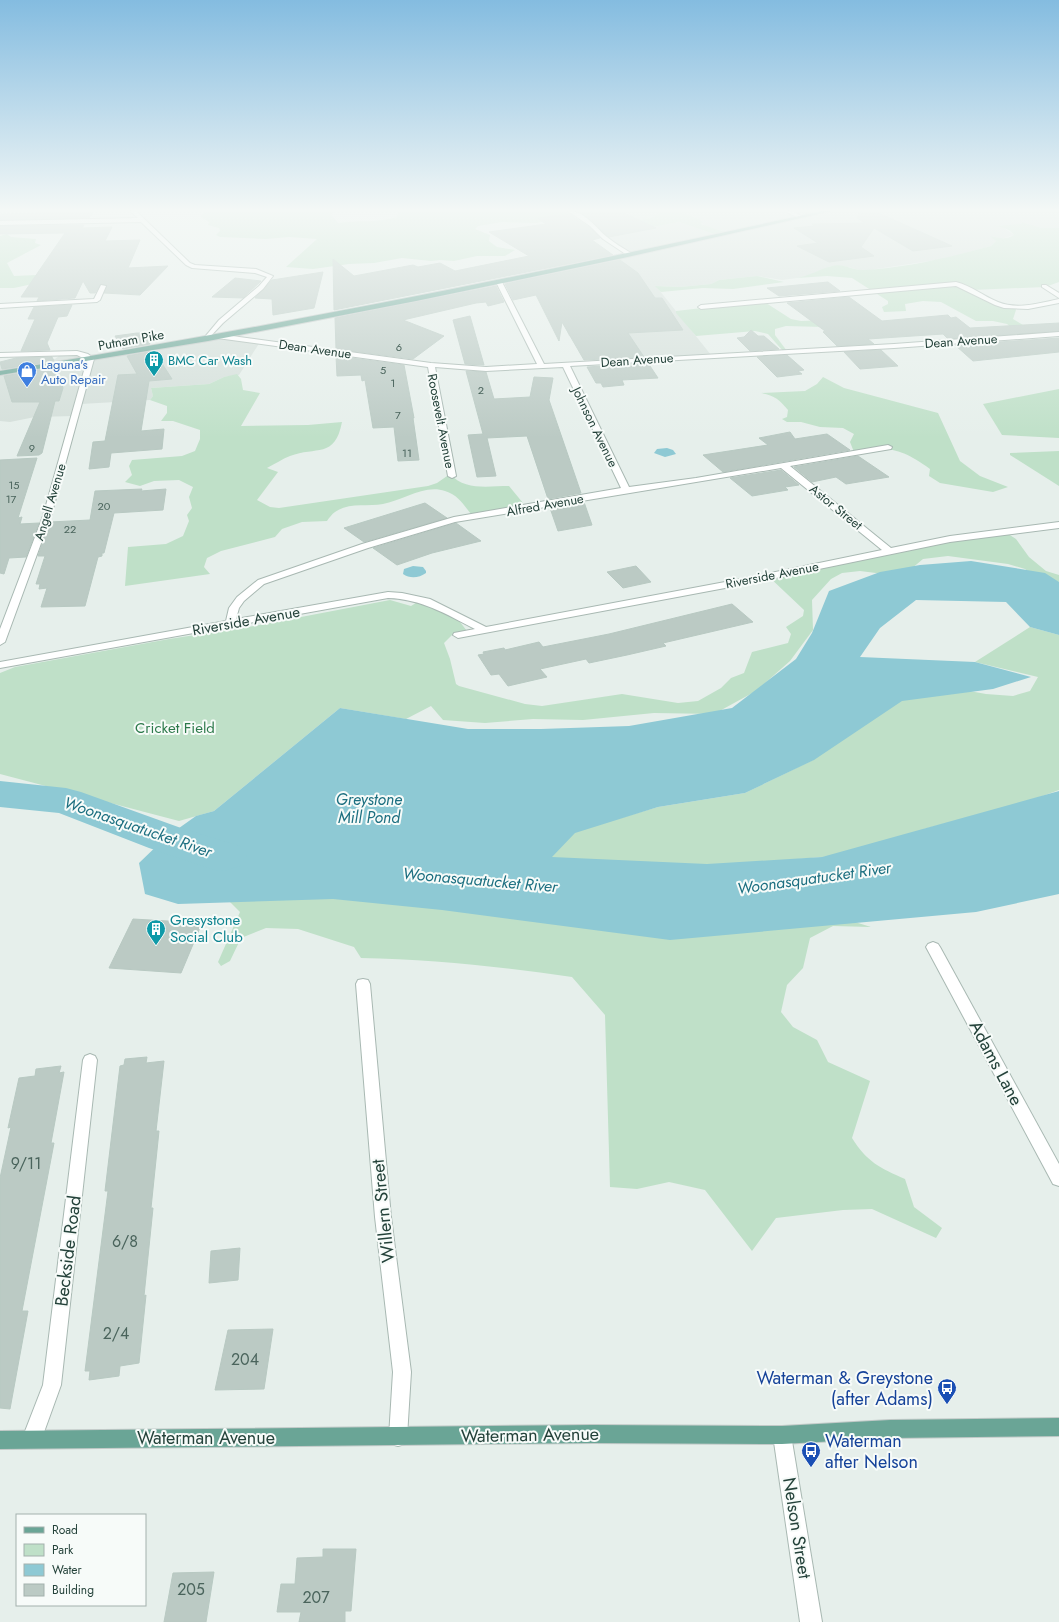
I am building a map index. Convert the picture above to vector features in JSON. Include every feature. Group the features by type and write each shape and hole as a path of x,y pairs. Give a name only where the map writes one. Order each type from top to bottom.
{"main road":[{"name":"Putnam Pike","path":"0,373 92,359 301,322 476,287"},
{"name":"Waterman Avenue","path":"0,1440 593,1434 782,1435 890,1429 1059,1427"}],"street":[{"path":"0,306 84,303 97,300 103,287"},
{"path":"207,338 224,317 262,287"},
{"path":"501,287 542,366"},
{"path":"701,308 927,287"},
{"path":"966,287 997,304 1007,307 1059,301"},
{"path":"1045,287 1059,296"},
{"path":"1048,303 1059,311"},
{"name":"Dean Avenue","path":"217,336 431,365 486,369 894,346 1059,334"},
{"path":"0,355 77,353 86,355 92,359"},
{"name":"Angell Avenue","path":"0,642 47,516 92,359"},
{"name":"Johnson Avenue","path":"565,364 626,490"},
{"name":"Roosevelt Avenue","path":"431,365 452,476"},
{"name":"Alfred Avenue","path":"230,623 234,608 240,599 261,582 280,574 454,520 626,490 696,480 783,464 888,448"},
{"name":"Astor Street","path":"783,464 889,551"},
{"name":"Riverside Avenue","path":"458,635 742,582 889,551 973,536 1059,525"},
{"name":"Riverside Avenue","path":"0,664 388,595 405,595 423,599 485,630"},
{"name":"Adams Lane","path":"933,946 1059,1179"},
{"name":"Willern Street","path":"362,984 383,1217 402,1372 398,1437"},
{"name":"Beckside Road","path":"32,1439 52,1385 90,1060"},
{"name":"Nelson Street","path":"782,1435 811,1622"}],"shaded area":[{"path":"539,287 657,287 711,355 637,359 626,347 580,341 569,336 552,298"},
{"path":"221,336 260,342 239,375 224,377 209,384 151,388 153,396 150,400 81,404 74,416 35,417 10,422 0,421 0,364 55,359 63,353 99,356"}],"green space":[{"path":"0,287 20,287 14,288 0,288"},
{"path":"656,287 750,287 733,289 703,288 661,292"},
{"path":"866,287 1046,287 972,290 999,306 1014,306 1016,310 1013,319 1041,336 1024,337 1007,324 993,321 976,321 941,302 923,301 905,304 906,311 884,312 882,307 888,304 888,301"},
{"path":"763,301 791,319 801,321 828,320 824,327 786,326 775,329 775,335 787,351 783,351 768,334 755,331 696,336 676,313 676,311"},
{"path":"237,374 241,379 243,390 260,393 241,426 308,425 342,422 335,442 329,446 323,449 290,456 267,468 278,472 257,500 270,507 279,508 428,486 437,483 450,474 463,483 470,485 485,487 509,486 523,503 523,506 471,514 460,500 450,493 437,489 421,491 383,504 346,507 335,512 327,521 302,522 282,529 275,537 221,551 207,558 204,567 210,574 125,586 128,547 166,544 183,536 189,521 187,515 192,508 189,497 193,487 179,480 154,481 140,486 125,482 132,475 129,466 132,460 182,456 195,451 200,439 200,430 173,421 161,421 167,413 167,406 150,400 153,396 151,388 209,384 224,377"},
{"path":"823,377 844,388 938,413 960,461 980,476 1008,487 993,492 940,483 929,476 930,469 911,457 894,450 876,449 854,452 850,442 854,434 843,428 820,427 801,422 787,422 782,419 787,417 788,410 785,406 773,397 761,393 805,391 817,384"},
{"path":"1059,389 1059,438 1002,435 983,404"},
{"path":"1059,451 1059,486 1010,455 1010,453"},
{"name":"Cricket Field","path":"1002,530 1016,539 1029,557 1046,571 1059,575 1059,582 1036,577 1025,569 1008,564 948,556 923,559 905,574 884,574 860,571 842,573 831,579 812,600 813,630 790,661 756,691 714,714 654,713 583,720 533,719 485,723 443,720 431,706 406,719 340,708 214,811 179,821 0,774 0,673 15,667 169,639 254,626 390,600 411,606 424,598 453,613 467,631 453,634 444,643 450,659 456,684 459,686 525,704 542,706 622,694 678,703 698,701 721,688 731,678 744,673 752,652 788,643 791,634 786,627 803,616 804,610 767,575 883,549"},
{"path":"1030,627 1059,635 1059,790 1026,802 924,829 891,844 834,856 690,868 553,866 550,846 566,834 658,807 745,793 813,760 850,710 936,685 986,694 1013,696 1030,691 1038,677 975,662"},
{"path":"223,895 829,914 871,927 833,926 810,938 803,968 787,985 781,1012 793,1027 817,1040 828,1062 870,1081 852,1138 869,1159 881,1168 905,1179 914,1207 942,1228 936,1238 872,1209 843,1210 776,1218 752,1251 705,1190 669,1182 637,1189 610,1187 605,1015 572,977 467,964 361,958 354,947 298,929 266,928 241,938 230,961 221,966 218,962 240,912"}],"water":[{"path":"667,448 673,450 676,454 665,457 654,453 657,449"},
{"name":"Greystone Mill Pond","path":"971,561 1045,573 1059,582 1059,635 1030,627 1006,602 916,600 880,628 860,657 975,662 1031,677 993,689 902,701 814,760 745,793 658,807 575,833 552,857 707,864 822,857 1059,791 1059,894 976,912 670,940 442,910 333,899 178,904 145,894 139,863 165,838 196,816 214,811 340,708 468,729 541,729 629,726 732,708 796,659 812,633 829,591 880,572 920,565"},
{"path":"413,566 423,567 426,573 414,577 409,577 403,574 404,569"}],"building":[{"path":"28,287 80,287 75,298 37,301 39,297 21,297"},
{"path":"86,287 99,287 95,293 90,293"},
{"path":"106,287 148,287 140,295 104,293"},
{"path":"224,287 255,287 243,298 212,297"},
{"path":"266,287 319,287 314,308 273,315 272,299 255,298"},
{"path":"334,287 452,287 334,310"},
{"path":"493,287 496,287 504,302 488,306 486,302 476,303 403,320 444,336 413,359 336,349 335,318"},
{"path":"506,287 647,287 655,298 662,298 683,330 628,333 644,357 584,360 562,322 559,341 536,295 513,300"},
{"path":"834,287 840,291 779,296 767,288"},
{"path":"849,297 882,321 948,315 951,318 956,317 970,328 1059,323 1059,331 948,339 943,334 868,339 874,344 837,346 823,332 825,331 787,303"},
{"path":"72,305 67,316 58,317 47,343 50,350 21,351 35,319 28,319 34,307"},
{"path":"470,316 484,365 465,364 453,320"},
{"path":"751,330 758,336 764,336 779,349 750,351 737,338 744,337"},
{"path":"143,333 150,344 123,349 115,336"},
{"path":"1059,338 1059,352 973,361 955,345"},
{"path":"881,350 898,366 860,369 844,352"},
{"path":"154,351 172,379 149,381 141,431 164,429 162,449 111,453 109,467 89,469 93,442 105,441 118,375 137,374 127,356"},
{"path":"787,355 804,370 798,371 802,374 777,377 757,357"},
{"path":"336,356 404,365 414,418 419,460 398,461 394,427 373,428 365,380 362,381 361,375 337,376"},
{"path":"52,357 54,361 2,369 0,362 16,358"},
{"path":"648,363 658,378 622,380 624,385 603,387 601,383 596,383 587,367"},
{"path":"56,367 63,388 59,401 55,401 42,453 39,455 17,456 40,402 12,402 4,376"},
{"path":"466,371 486,372 494,399 530,397 534,377 553,378 549,400 581,493 548,499 527,436 487,438 496,476 477,477 468,435 483,434"},
{"path":"790,432 795,439 827,434 850,450 723,472 703,455 768,445 759,438"},
{"path":"858,456 889,477 846,484 836,477 812,482 794,467"},
{"path":"37,458 18,518 22,517 20,524 39,523 26,557 9,558 4,574 0,573 0,460"},
{"path":"781,470 799,485 785,487 788,490 752,496 730,478"},
{"path":"142,489 141,491 166,489 163,510 114,513 104,553 102,553 102,556 98,557 85,606 41,607 47,588 39,589 40,584 36,584 45,556 38,556 50,522 90,520 95,491"},
{"path":"584,502 592,525 558,531 550,508"},
{"path":"425,503 447,518 364,542 344,528"},
{"path":"456,523 481,541 432,553 397,565 373,548"},
{"path":"636,566 651,582 623,588 607,572"},
{"path":"732,604 753,622 663,643 666,646 627,655 589,663 586,659 540,669 547,677 508,686 499,674 491,675 478,655 484,654 483,652 504,648 505,650 539,642 543,647 609,634"},
{"name":"Gresystone Social Club","path":"133,919 202,923 181,973 109,968"},
{"path":"147,1057 146,1063 164,1061 156,1131 159,1131 151,1208 153,1208 139,1363 120,1366 119,1376 89,1380 90,1371 85,1371 108,1191 105,1191 120,1066 124,1065 125,1059"},
{"path":"61,1066 59,1073 64,1072 51,1143 54,1143 22,1311 28,1311 10,1409 0,1408 0,1178 11,1127 8,1128 19,1078 35,1076 36,1069"},
{"path":"240,1248 238,1280 209,1283 211,1251"},
{"path":"273,1329 264,1389 215,1390 228,1330"},
{"path":"323,1549 356,1549 351,1611 345,1611 345,1622 299,1622 301,1612 277,1612 281,1584 295,1584 297,1558 323,1557"},
{"path":"214,1572 206,1622 164,1622 173,1573"}],"waterway":[{"name":"Woonasquatucket River","path":"0,794 66,801 165,838 215,855 224,856"}],"place":[{"name":"BMC Car Wash","path":"154,377"},
{"name":"Laguna's Auto Repair","path":"27,388"},
{"name":"Gresystone Social Club","path":"156,946"},
{"name":"Waterman & Greystone (after Adams)","path":"947,1405"},
{"name":"Waterman after Nelson","path":"811,1468"}]}
